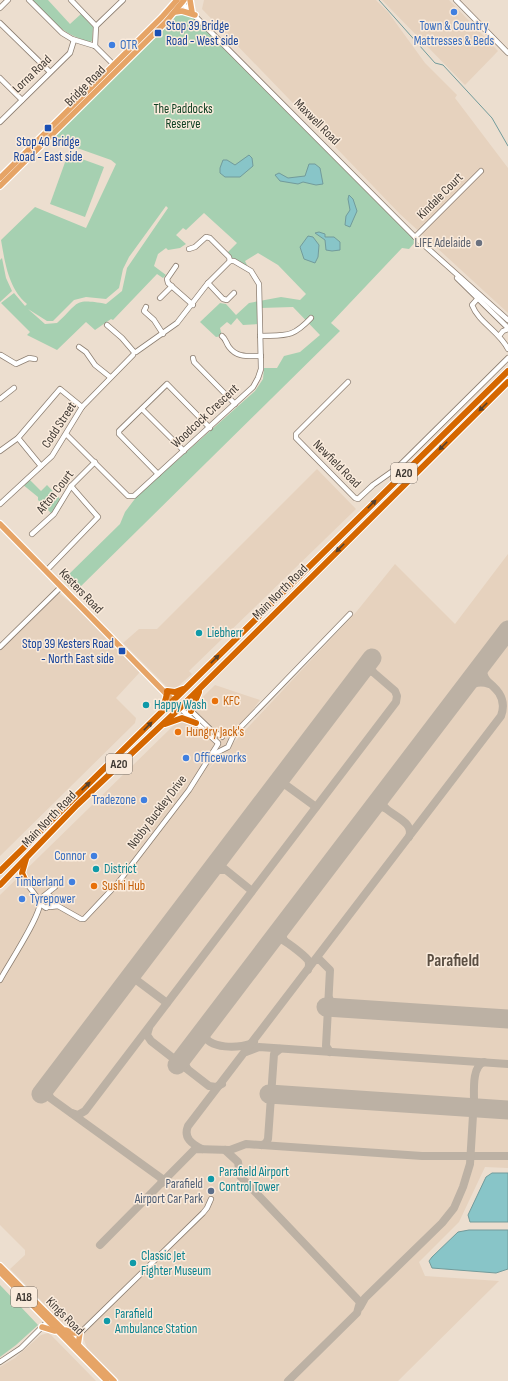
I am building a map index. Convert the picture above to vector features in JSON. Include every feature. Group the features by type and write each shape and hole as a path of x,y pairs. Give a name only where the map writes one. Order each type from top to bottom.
{"highway":[{"name":"Main North Road","path":"0,871 508,371"},
{"name":"Main North Road","path":"0,884 104,779 182,706 508,382"},
{"path":"192,711 202,686"},
{"path":"160,713 167,699 167,692 175,692 187,687"},
{"path":"162,725 182,718 196,723"},
{"path":"27,857 22,873 28,885"},
{"path":"7,878 12,875 17,876 28,885"}],"main road":[{"path":"175,12 182,11 193,14 190,0"},
{"name":"Bridge Road","path":"116,67 175,12 181,1"},
{"name":"Bridge Road","path":"0,186 24,159 181,1"},
{"name":"Bridge Road","path":"0,178 24,159"},
{"name":"Kesters Road","path":"0,524 61,587 182,706"},
{"name":"Kings Road","path":"0,1266 107,1381"},
{"name":"Kings Road","path":"0,1272 50,1320 57,1324 70,1341 78,1345 114,1381"},
{"path":"57,1324 71,1333 80,1333 78,1345"},
{"path":"42,1327 52,1329 70,1341"}],"street":[{"path":"0,8 8,0"},
{"path":"29,0 59,30 74,40 95,46 116,67"},
{"path":"71,0 96,26"},
{"path":"95,46 96,26 124,0"},
{"path":"456,0 508,53"},
{"name":"Maxwell Road","path":"181,1 415,237 499,316 508,329"},
{"path":"0,23 50,72"},
{"name":"Lorna Road","path":"0,122 70,53 74,40"},
{"path":"0,78 22,100"},
{"name":"Kindale Court","path":"415,237 481,171"},
{"path":"190,249 195,247 206,237 210,238 229,257 230,261"},
{"name":"Codd Street","path":"0,504 52,456 67,435 82,407 134,353 178,324 208,283 230,261"},
{"name":"Woodcock Crescent","path":"67,435 131,497 134,496 210,428 253,387 261,369 260,289 257,279 251,271 234,261 230,261"},
{"path":"176,266 167,279 172,286 192,305"},
{"path":"208,283 223,299 227,300 234,293"},
{"path":"160,298 172,286"},
{"path":"479,297 472,305 475,313 498,336 508,349"},
{"path":"146,307 144,311 154,320 163,334"},
{"name":"Maxwell Road","path":"499,316 508,320"},
{"path":"260,336 287,335 295,333 311,318"},
{"path":"107,325 122,338 134,353"},
{"path":"498,336 503,331 508,329"},
{"path":"222,336 235,354 245,356 261,356"},
{"path":"79,347 86,352 95,365 110,378"},
{"path":"0,355 16,364 29,358 35,359"},
{"path":"193,358 194,362 236,404"},
{"name":"Newfield Road","path":"348,382 296,434 296,438 354,498 358,499 373,485 397,468 508,358"},
{"path":"158,474 119,434 119,431 167,384 210,428"},
{"path":"0,398 14,388"},
{"path":"0,451 18,438 60,389 82,407"},
{"path":"142,409 184,451"},
{"path":"18,438 41,466"},
{"name":"Afton Court","path":"32,534 54,514 71,486 95,462"},
{"path":"46,571 98,517 71,486"},
{"path":"0,647 61,587"},
{"path":"224,749 229,746 230,740 242,726 350,614"},
{"name":"Kesters Road","path":"182,706 192,711 210,729 230,740"},
{"name":"Kesters Road","path":"182,706 196,723 224,749"},
{"path":"223,737 242,726"},
{"name":"Nobby Buckley Drive","path":"52,898 81,919 90,915 117,884 189,790 223,737"},
{"name":"Nobby Buckley Drive","path":"211,756 224,749"},
{"path":"28,885 38,894 52,898"},
{"path":"28,885 40,902 48,907"},
{"path":"0,980 34,920 40,908 40,902 45,895 55,887 48,907 34,920"},
{"name":"Nobby Buckley Drive","path":"48,907 58,906 67,910"},
{"path":"70,1341 208,1208 211,1199"},
{"path":"0,1362 21,1348 50,1320"}],"shaded area":[{"path":"204,0 376,0 388,12 425,63 457,95 455,98 508,168 508,313 400,214 202,9"},
{"path":"382,0 449,0 498,51 465,85"},
{"path":"317,469 356,509 189,671 192,674 175,689 169,689 123,643 139,629 157,629"},
{"path":"508,554 508,1168 485,1167 459,1222 419,1262 425,1276 499,1281 398,1381 120,1381 87,1348 83,1337 65,1319 62,1322 10,1269 25,1255 25,1250 0,1225 0,895 215,685 260,700 208,770 357,611 395,564 455,624"},
{"path":"59,593 79,610 140,672 116,698 136,718 135,723 0,856 0,651"},
{"path":"48,1333 96,1381 0,1381 0,1367 15,1358 41,1335"}],"green space":[{"path":"32,0 48,0 70,24 81,14 93,27 92,41 90,42 80,39 64,31"},
{"name":"The Paddocks Reserve","path":"180,7 184,7 418,239 409,249 402,248 331,323 340,331 75,592 63,580 120,524 125,512 137,496 255,391 263,379 264,368 277,368 284,356 300,352 320,335 293,307 260,308 260,324 243,325 237,318 231,325 227,322 220,328 222,336 216,337 200,322 220,303 226,304 236,315 249,303 281,297 300,300 306,294 278,265 258,253 245,261 249,269 231,259 227,253 237,243 204,213 186,230 183,228 176,235 186,244 180,248 168,250 166,248 158,254 154,266 166,275 163,278 157,274 113,320 111,319 95,330 86,322 57,350 27,335 30,332 1,303 14,293 25,306 27,304 11,283 1,240 35,207 86,228 116,164 111,160 63,143 53,134","holes":["166,206 168,208 127,268 122,291 106,304 82,302 77,304 57,323 45,324 28,309 47,321 53,321 74,300 86,297 106,299 119,288 123,269 129,257"]},
{"path":"68,154 104,167 85,217 50,204"},
{"path":"2,258 6,278 12,291 0,302 0,260"},
{"path":"28,478 41,491 47,485 62,501 53,515 38,500 38,497 22,484"},
{"path":"0,1285 38,1325 0,1357"}],"water":[{"path":"249,155 252,158 253,166 240,177 225,177 220,173 223,160 227,160 235,165"},
{"path":"309,164 315,164 320,168 323,184 316,185 303,182 298,184 280,181 275,175 279,173 288,178 305,176"},
{"path":"349,195 353,199 357,211 350,227 345,225 346,216 350,210 348,199"},
{"path":"319,232 325,234 325,237 334,237 340,242 340,250 326,250 325,240 315,233"},
{"path":"308,236 313,237 319,245 318,257 315,263 304,259 300,247"},
{"path":"492,1173 508,1173 508,1222 470,1222 468,1215 486,1177"},
{"path":"469,1230 508,1230 508,1269 496,1273 432,1268 429,1261 432,1257 458,1232"}],"waterway":[{"path":"379,0 435,63 443,65 492,118 508,146"}],"taxiway":[{"path":"487,681 483,670 484,664 490,653 502,638"},
{"path":"72,1113 78,1115 85,1111 396,702 397,696 395,691 366,666"},
{"path":"349,689 356,679 362,674 369,671 373,672"},
{"path":"202,1149 189,1140 187,1134 188,1126 501,716 503,703 499,693 482,677"},
{"path":"447,710 460,694 469,686 475,683 489,684"},
{"path":"401,771 382,797 382,803 390,812 407,825 410,830 409,837"},
{"path":"279,780 316,807"},
{"path":"354,833 367,814 376,808 385,808"},
{"path":"229,846 221,858 221,866 252,891"},
{"path":"202,882 213,870 224,870"},
{"path":"284,940 282,931 286,921 300,904"},
{"path":"253,965 272,941 278,938 289,944 308,960 308,970"},
{"path":"316,960 320,960 330,970 326,1046 330,1052"},
{"path":"131,976 167,1003"},
{"path":"329,998 333,1006 346,1008"},
{"path":"223,1006 207,1025 205,1032 206,1038 210,1042 217,1045 234,1047 254,1042"},
{"path":"149,1028 147,1035 151,1041 209,1086 216,1087 222,1084"},
{"path":"187,1068 185,1064 186,1055 200,1036"},
{"path":"246,1052 259,1047 508,1064"},
{"path":"262,1145 266,1143 268,1139 274,1054 280,1049"},
{"path":"484,1062 477,1068 474,1079 474,1101 480,1107 495,1109"},
{"path":"48,1084 47,1091 50,1097"},
{"path":"42,1092 161,1178 162,1183"},
{"path":"271,1102 276,1096 290,1095"},
{"path":"360,1307 365,1298 442,1223 454,1208 463,1187 470,1164 473,1115 468,1108 451,1106"},
{"path":"100,1245 195,1149 230,1150 246,1144 422,1156 508,1156"},
{"path":"225,1150 238,1162 240,1176 360,1302 357,1313 288,1381"}],"runway":[{"path":"177,1065 508,630"},
{"path":"41,1094 372,658"},
{"path":"326,1007 508,1019"},
{"path":"269,1094 508,1110"}],"place":[{"name":"Town & Country Mattresses & Beds","path":"454,12"},
{"name":"Stop 39 Bridge Road - West side","path":"158,33"},
{"name":"OTR","path":"112,45"},
{"name":"Stop 40 Bridge Road - East side","path":"48,128"},
{"name":"LIFE Adelaide","path":"479,243"},
{"name":"Liebherr","path":"199,633"},
{"name":"Stop 39 Kesters Road - North East side","path":"122,651"},
{"name":"KFC","path":"215,701"},
{"name":"Happy Wash","path":"146,705"},
{"name":"Hungry Jack's","path":"178,732"},
{"name":"Officeworks","path":"186,758"},
{"name":"Tradezone","path":"144,800"},
{"name":"Connor","path":"94,856"},
{"name":"District","path":"96,869"},
{"name":"Timberland","path":"72,882"},
{"name":"Sushi Hub","path":"94,886"},
{"name":"Tyrepower","path":"22,899"},
{"name":"Parafield Airport Control Tower","path":"211,1179"},
{"name":"Parafield Airport Car Park","path":"211,1191"},
{"name":"Classic Jet Fighter Museum","path":"133,1263"},
{"name":"Parafield Ambulance Station","path":"107,1321"}],"district":[{"name":"Parafield","path":"453,961"}]}
